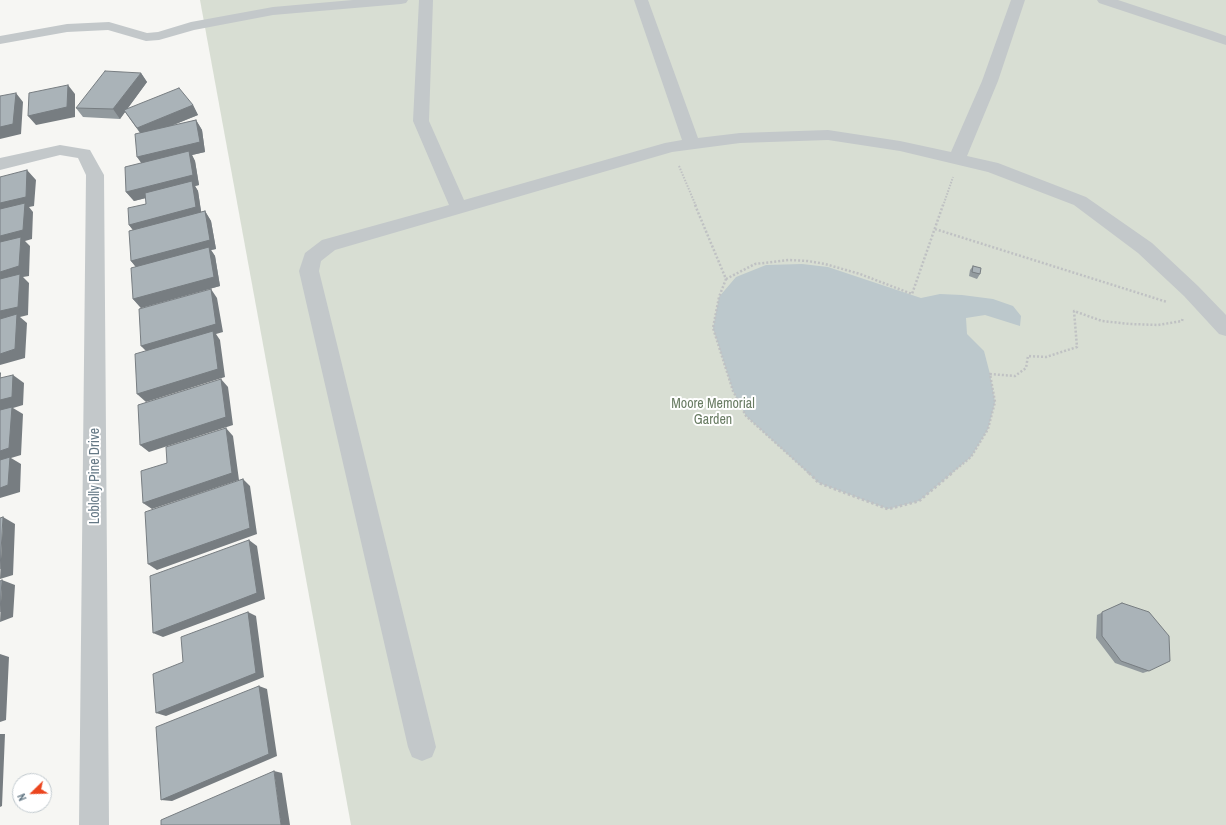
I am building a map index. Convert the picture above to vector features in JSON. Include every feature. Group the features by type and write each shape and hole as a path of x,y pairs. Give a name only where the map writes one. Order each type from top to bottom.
{"street":[{"path":"0,40 67,28 109,26 146,38 159,36 191,26 273,11 401,0"},
{"path":"426,0 421,122 459,208"},
{"path":"641,0 692,144"},
{"path":"957,159 990,81 1018,0"},
{"path":"1104,0 1226,41"},
{"path":"422,747 309,271 312,258 329,245 672,147 740,138 828,135 900,146 992,167 1080,200 1145,248 1191,291 1226,328"},
{"name":"Loblolly Pine Drive","path":"0,164 60,150 84,154 95,175 94,825"}],"path":[{"path":"672,147 726,279"},
{"path":"957,159 953,176 912,294 860,274 808,261 789,260 765,262 750,267 726,279 719,297 713,328 733,391 746,416 820,483 888,509 919,501 971,457 988,429 994,402 990,374 1015,376 1026,368 1028,356 1046,357 1077,347 1074,312 1102,321 1158,325 1182,321 1183,314"},
{"path":"935,229 1169,302"}],"green space":[{"name":"Moore Memorial Garden","path":"200,0 1226,0 1226,825 351,825"}],"shaded area":[{"path":"802,264 828,267 921,298 940,294 993,299 1013,306 1021,316 1020,326 985,315 966,318 967,334 984,351 995,402 988,429 971,457 919,501 888,509 819,483 746,416 733,391 713,328 719,297 736,277 766,265"}],"building":[{"path":"105,71 141,73 113,109 76,108"},
{"path":"68,85 67,107 28,116 29,93"},
{"path":"179,88 193,105 137,128 124,110"},
{"path":"16,93 13,124 0,127 0,96"},
{"path":"196,120 200,142 137,157 135,134"},
{"path":"189,151 193,175 126,192 125,167"},
{"path":"27,170 26,197 0,203 0,177"},
{"path":"192,181 196,207 129,225 128,208 146,204 145,193"},
{"path":"25,203 23,230 0,236 0,209"},
{"path":"205,211 210,240 131,261 129,231"},
{"path":"21,237 19,266 0,272 0,242"},
{"path":"209,247 214,277 133,299 131,268"},
{"path":"973,266 981,268 980,274 972,272"},
{"path":"20,274 18,307 0,311 0,279"},
{"path":"211,289 216,324 141,346 139,309"},
{"path":"17,314 15,349 0,354 0,319"},
{"path":"213,331 218,369 137,394 135,354"},
{"path":"13,375 12,397 0,400 0,378"},
{"path":"221,379 226,417 140,445 138,405"},
{"path":"12,407 9,448 0,451 0,410"},
{"path":"226,428 232,473 143,503 141,471 167,463 166,447"},
{"path":"10,457 8,485 0,488 0,460"},
{"path":"243,479 250,528 148,564 145,512"},
{"path":"3,517 0,569 0,518"},
{"path":"249,540 257,593 153,633 150,576"},
{"path":"2,580 0,612 0,581"},
{"path":"1122,603 1149,612 1169,636 1170,661 1149,671 1121,661 1102,636 1102,612"},
{"path":"248,612 256,673 156,713 153,674 183,662 181,637"},
{"path":"259,686 269,754 161,800 156,727"},
{"path":"274,771 281,825 161,825 161,820"}]}
